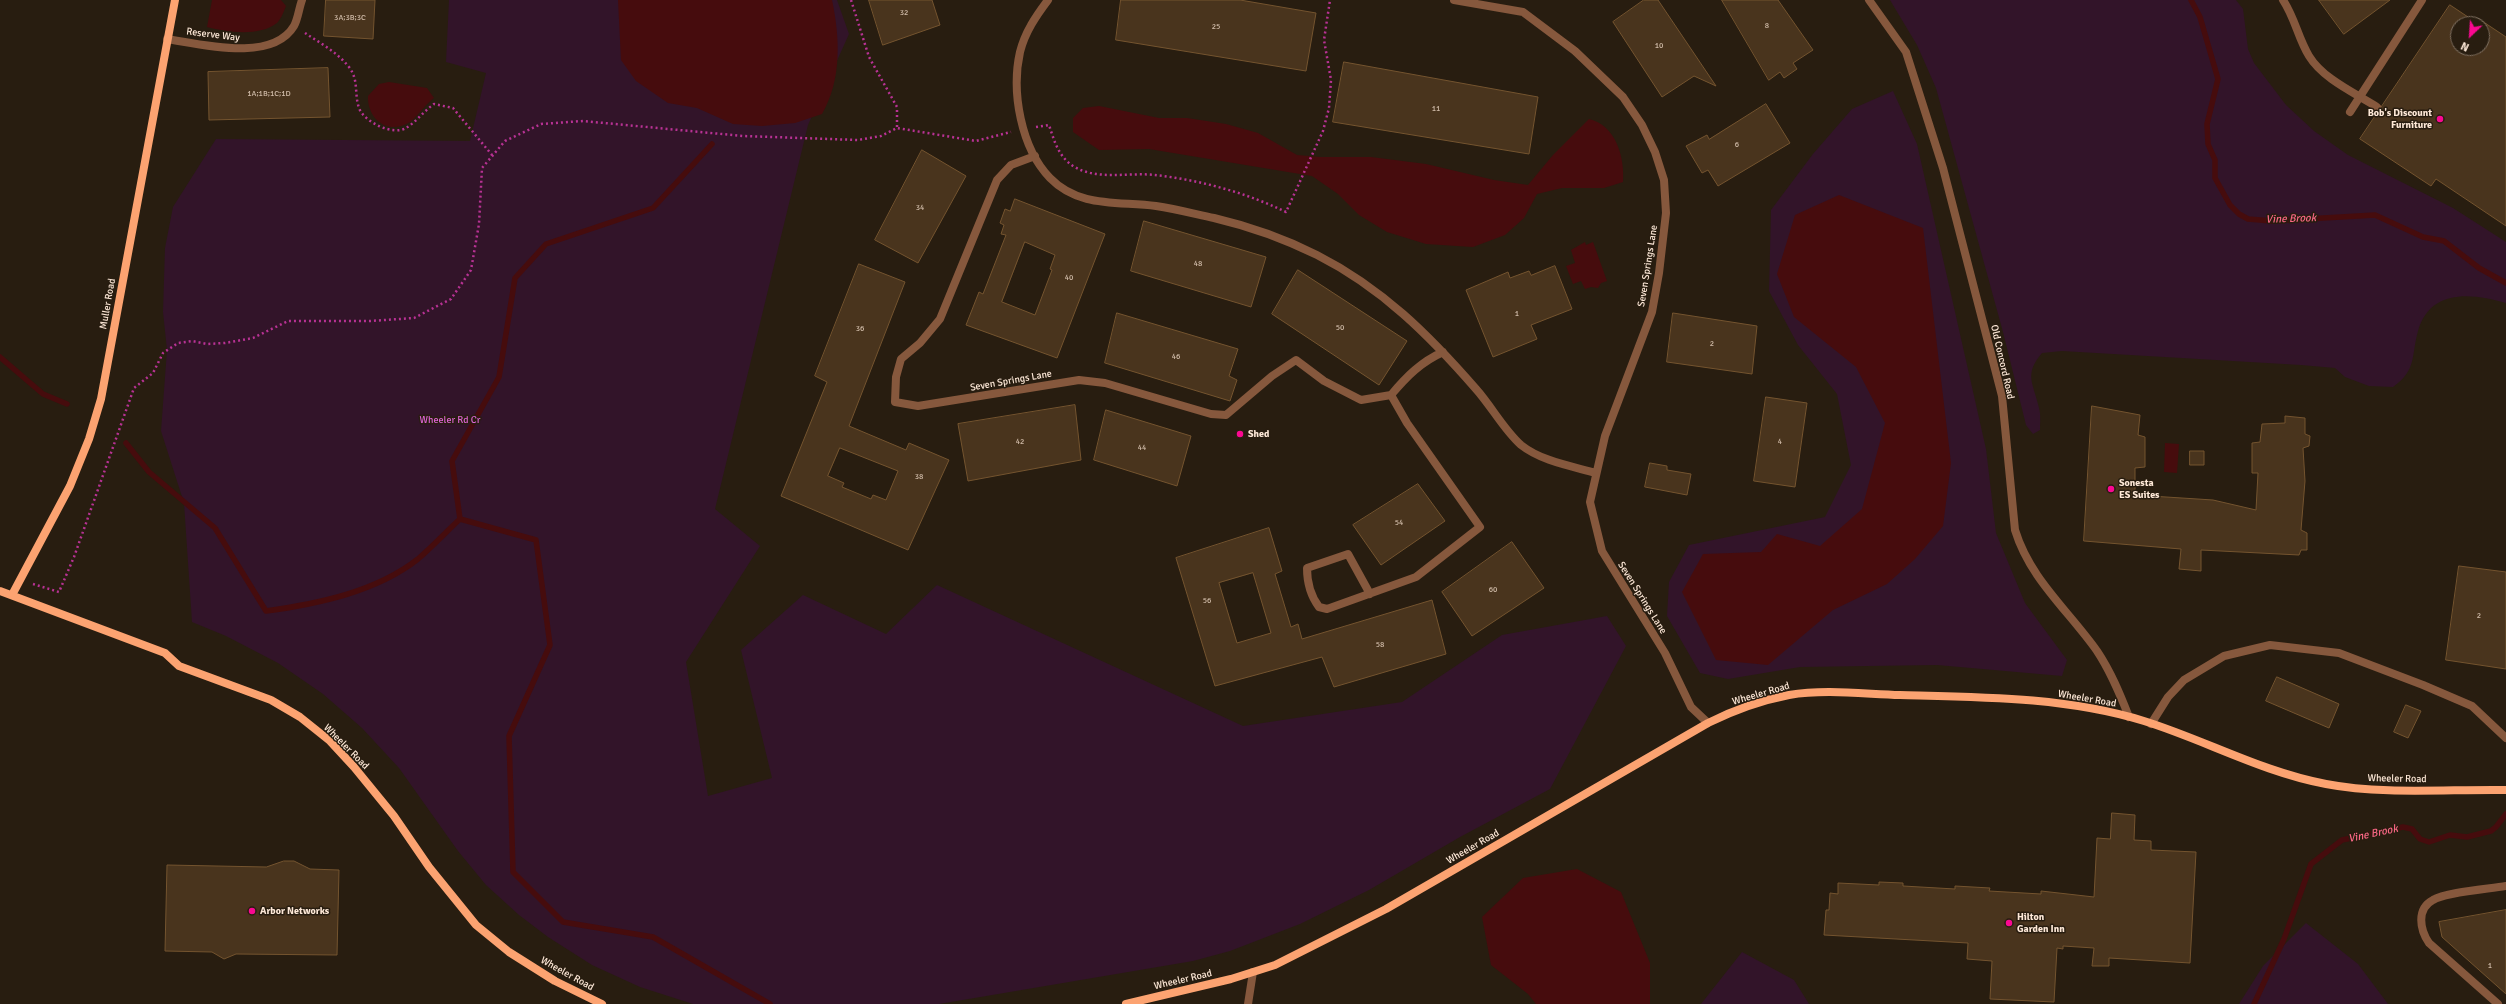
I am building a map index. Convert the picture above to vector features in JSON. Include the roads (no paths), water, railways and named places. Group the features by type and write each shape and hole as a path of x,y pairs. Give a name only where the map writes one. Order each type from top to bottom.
{"main road":[{"name":"Muller Road","path":"12,595 70,486 89,439 101,399 174,0"},
{"name":"Wheeler Road","path":"0,591 165,653 179,666 272,700 300,717 330,741 354,766 394,816 429,867 476,925 509,952 555,980 602,1004"},
{"name":"Wheeler Road","path":"1126,1004 1253,972 1275,965 1386,909 1708,723 1722,716 1789,695 1823,692 1990,698 2055,703 2129,717 2267,768 2326,784 2385,789 2506,790"}],"street":[{"name":"Reserve Way","path":"167,39 241,50 277,42 294,27 302,0"},
{"path":"1048,0 1032,21 1020,52 1018,81 1023,129 1035,156 1048,177 1062,189 1083,199 1101,203 1158,206 1217,218 1253,229 1316,254 1354,276 1419,326 1521,444 1538,455 1596,473"},
{"name":"Seven Springs Lane","path":"1454,0 1523,12 1575,51 1623,97 1642,125 1655,152 1664,180 1665,238 1652,312 1605,436 1590,502 1602,551 1665,653 1691,707 1708,723"},
{"name":"Old Concord Road","path":"1869,0 1906,52 1944,168 2002,396 2015,530 2021,549 2030,567 2096,651 2114,680 2129,717"},
{"path":"2283,0 2294,18 2305,48 2312,61 2327,74 2377,107"},
{"path":"2350,112 2422,0"},
{"name":"Seven Springs Lane","path":"1035,156 1011,165 997,180 940,319 920,343 901,359 896,377 895,402 918,406 1079,380 1105,384 1210,414 1226,415 1272,376 1296,360 1324,381 1361,400 1391,395"},
{"path":"1370,594 1348,554 1307,568 1307,581 1312,598 1319,607 1327,609 1370,594 1416,577 1480,527 1407,423 1391,395 1406,376 1424,361 1443,352"},
{"path":"2151,724 2168,697 2184,680 2224,656 2270,645 2339,653 2423,685 2472,706 2506,738"},
{"path":"2498,1004 2429,943 2425,937 2421,923 2424,909 2433,900 2506,886"},
{"path":"1248,1004 1253,972"}],"waterway":[{"name":"Vine Brook","path":"2191,0 2200,17 2218,79 2207,124 2208,144 2215,160 2215,178 2230,205 2239,214 2248,219 2272,221 2375,215 2423,237 2444,241 2479,268 2506,283"},
{"path":"460,519 452,461 499,377 515,278 546,244 653,208 712,144"},
{"path":"0,357 43,394 67,404"},
{"path":"126,443 149,472 215,528 266,611 305,605 345,595 384,580 418,559 460,519"},
{"path":"460,519 536,540 550,645 509,736 513,872 563,922 653,937 770,1004"},
{"name":"Vine Brook","path":"2254,1004 2284,939 2311,864 2342,840 2403,827 2412,829 2420,839 2429,842 2450,835 2467,837 2491,831 2506,814"}],"place":[{"name":"Bob's Discount Furniture","path":"2440,119"},
{"name":"Shed","path":"1240,434"},
{"name":"Sonesta ES Suites","path":"2111,489"},
{"name":"Arbor Networks","path":"252,911"},
{"name":"Hilton Garden Inn","path":"2009,923"}],"park label":[{"name":"Wheeler Rd Cr","path":"450,420"}]}
